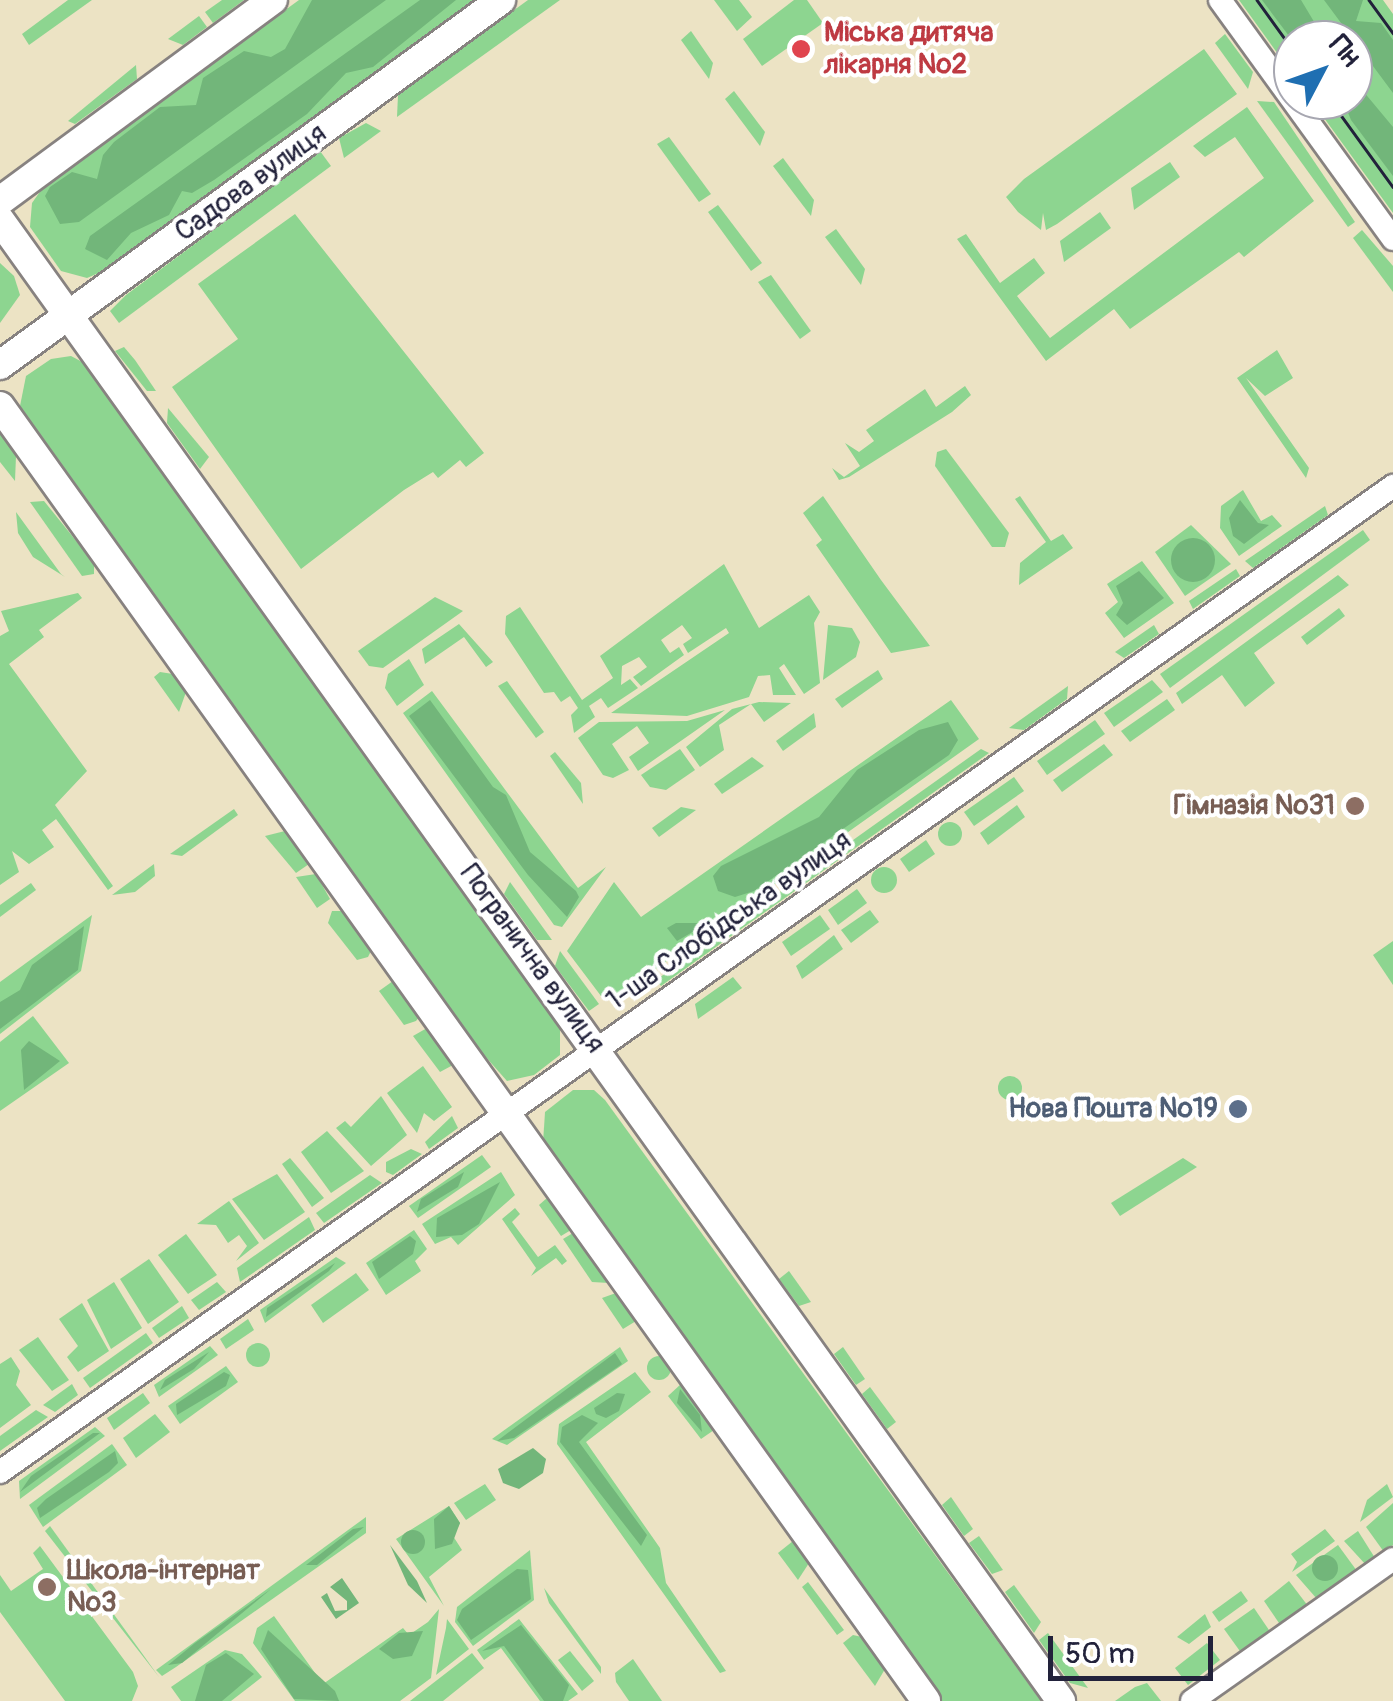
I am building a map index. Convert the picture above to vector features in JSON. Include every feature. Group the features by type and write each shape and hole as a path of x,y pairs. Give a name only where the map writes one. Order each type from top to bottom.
{"main road":[{"path":"0,200 273,0"},
{"name":"Садова вулиця","path":"0,364 502,0"},
{"name":"Погранична вулиця","path":"0,220 1060,1701"},
{"path":"0,406 926,1701"}],"street":[{"path":"1220,0 1393,239"},
{"name":"1-ша Слобідська вулиця","path":"0,1472 1393,486"},
{"path":"1192,1701 1393,1559"}],"green space":[{"path":"68,0 92,0 29,45 22,34"},
{"path":"222,0 244,0 213,23 205,12"},
{"path":"299,0 474,0 108,269 87,278 61,271 30,227 32,203 44,186"},
{"path":"312,0 386,0 79,222 60,224 45,196 50,187 72,172 97,179 103,155 114,142 160,107 196,105 203,78 244,51 271,57 285,49"},
{"path":"420,0 456,0 373,67 346,73 307,114 214,180 192,193 182,191 169,215 131,233 107,260 85,249 90,236"},
{"path":"528,0 560,0 397,117 398,95"},
{"path":"714,0 739,0 752,17 737,31"},
{"path":"794,0 807,0 823,23 762,66 743,39"},
{"path":"1239,0 1383,0 1393,14 1393,213 1326,120 1373,120 1373,20 1273,20 1273,47"},
{"path":"1262,0 1301,0 1313,20 1277,20"},
{"path":"1324,0 1363,0 1356,20 1339,20"},
{"path":"199,16 207,27 183,45 168,39"},
{"path":"1373,22 1381,23 1393,40 1393,93 1373,66"},
{"path":"691,31 713,63 709,79 681,40"},
{"path":"1225,34 1253,72 1248,89 1215,43"},
{"path":"1204,49 1237,94 1046,230 1043,213 1041,230 1018,212 1006,197 1024,179"},
{"path":"136,65 137,79 75,124 68,121"},
{"path":"734,91 765,132 760,146 725,99"},
{"path":"1257,101 1273,102 1273,120 1286,120 1355,222 1348,227"},
{"path":"1373,103 1393,127 1393,176 1351,120 1373,120"},
{"path":"1247,107 1314,201 1244,257 1239,252 1130,329 1114,309 1046,361 957,239 966,234 1000,283 1034,258 1045,273 1017,296 1050,338 1264,178 1235,137 1205,157 1193,146"},
{"path":"366,123 381,131 344,158 339,138"},
{"path":"669,137 711,194 699,202 657,144"},
{"path":"320,151 331,166 119,323 110,311 126,295"},
{"path":"783,158 814,200 811,216 773,166"},
{"path":"1170,162 1180,177 1134,210 1131,188"},
{"path":"718,205 762,263 751,271 708,212"},
{"path":"1100,212 1111,228 1064,262 1060,241"},
{"path":"295,214 484,453 466,467 460,460 438,478 433,472 404,490 301,569 172,387 238,339 198,284"},
{"path":"836,229 865,269 861,285 825,237"},
{"path":"1362,230 1393,266 1393,292 1353,238"},
{"path":"0,263 14,276 20,295 0,323"},
{"path":"771,275 811,331 800,339 758,282"},
{"path":"124,347 156,391 147,391 115,351"},
{"path":"1277,350 1293,378 1265,396 1246,378 1309,468 1306,478 1237,378"},
{"path":"71,356 86,364 560,1025 560,1055 534,1075 507,1081 484,1055 20,406 26,376 51,359"},
{"path":"965,386 971,395 952,412 849,477 839,480 832,468 844,477 860,466 845,443 859,452 874,441 866,430 925,389 936,407"},
{"path":"168,408 209,457 200,469 167,423"},
{"path":"0,433 16,456 15,481 0,462"},
{"path":"946,449 1009,533 1005,547 992,547 935,466 937,452"},
{"path":"1243,490 1261,521 1272,515 1282,526 1239,556 1220,528 1221,506"},
{"path":"823,496 930,646 891,653 816,545 822,540 803,513"},
{"path":"1020,496 1051,541 1063,534 1073,548 1019,585 1020,563 1046,542 1015,499"},
{"path":"1240,500 1258,523 1269,525 1244,544 1233,536 1229,518"},
{"path":"44,501 94,563 94,574 82,576 30,502"},
{"path":"1325,506 1328,515 1253,568 1245,561"},
{"path":"16,512 65,577 33,557 18,533"},
{"path":"1191,525 1231,564 1185,596 1155,552"},
{"path":"1363,530 1370,540 1170,688 1160,674"},
{"path":"1193,538 1208,545 1215,560 1208,575 1193,582 1178,575 1171,560 1178,545"},
{"path":"1142,561 1174,603 1124,638 1105,613 1118,602 1107,584"},
{"path":"724,564 759,628 809,595 820,612 814,623 820,683 804,694 784,664 779,668 796,695 773,695 770,675 758,676 749,697 687,716 611,713 729,633 726,628 688,653 683,644 692,638 682,625 661,640 670,653 679,647 684,655 641,686 633,677 647,667 639,657 622,666 621,685 630,679 638,688 608,708 601,698 589,706 595,717 574,733 571,715 578,708 570,696 561,702 554,692 544,693 505,634 506,616 520,607 582,700 613,678 600,656"},
{"path":"1236,569 1240,576 1193,609 1189,601"},
{"path":"1139,571 1164,598 1127,625 1116,615 1123,603 1116,586"},
{"path":"1338,575 1349,585 1254,653 1275,683 1245,707 1222,675 1182,704 1176,693"},
{"path":"78,593 82,598 39,630 44,637 9,664 87,771 55,805 113,886 108,890 56,819 42,830 54,847 29,864 12,851 19,872 0,885 0,636 9,631 1,611"},
{"path":"435,597 463,611 383,668 369,666 358,651"},
{"path":"1339,608 1345,616 1307,645 1301,637"},
{"path":"459,624 493,662 486,667 464,637 425,664 422,649"},
{"path":"828,625 852,628 860,642 856,657 823,680"},
{"path":"1154,625 1159,634 1124,658 1115,652"},
{"path":"409,659 424,685 397,706 385,688 388,674"},
{"path":"878,670 883,679 842,708 835,699"},
{"path":"160,672 173,674 186,692 179,712 154,677"},
{"path":"1152,680 1163,692 1114,727 1104,713"},
{"path":"507,681 544,732 536,738 498,686"},
{"path":"1068,686 1067,699 1024,730 1009,728"},
{"path":"432,691 578,888 606,867 562,927 554,925 403,713"},
{"path":"1167,699 1175,710 1130,742 1121,731"},
{"path":"430,700 493,787 506,795 530,852 576,891 579,897 567,917 528,875 409,716"},
{"path":"951,700 979,739 612,1000 601,996 567,951 614,882 641,917"},
{"path":"759,702 791,703 764,722 751,704"},
{"path":"751,704 719,725 724,750 700,767 686,747 732,709"},
{"path":"725,710 638,771 629,757 649,743 637,726 612,744 629,770 613,778 603,775 578,738 599,722 687,721"},
{"path":"814,713 816,727 783,751 776,741"},
{"path":"1095,720 1105,734 1047,775 1037,761"},
{"path":"948,722 958,740 949,755 754,891 735,897 718,891 713,876 721,866 819,817 857,770 919,730"},
{"path":"1104,744 1113,755 1062,792 1053,780"},
{"path":"680,749 695,770 666,790 650,787 641,775"},
{"path":"981,749 989,753 661,986 656,980"},
{"path":"555,752 581,783 583,804 550,756"},
{"path":"752,757 764,766 722,794 714,784"},
{"path":"1014,777 1024,791 974,826 964,812"},
{"path":"1017,805 1025,817 988,845 980,833"},
{"path":"681,807 696,810 659,837 652,828"},
{"path":"234,809 238,815 182,856 170,854"},
{"path":"950,822 959,825 959,843 950,846 941,843 938,834 941,825"},
{"path":"285,831 309,864 296,873 265,836"},
{"path":"926,840 935,854 909,872 900,859"},
{"path":"154,864 155,876 135,892 112,895"},
{"path":"884,867 893,871 897,880 893,889 884,893 875,889 871,880 875,871"},
{"path":"316,874 330,899 317,908 296,877"},
{"path":"510,882 552,940 537,940 504,894"},
{"path":"31,883 36,890 0,917 0,905"},
{"path":"857,889 867,903 838,925 828,910"},
{"path":"870,910 879,922 851,943 841,930"},
{"path":"332,911 343,911 371,951 368,957 357,960 328,923"},
{"path":"92,915 81,971 0,1034 0,982"},
{"path":"820,915 830,929 791,956 782,942"},
{"path":"676,923 696,923 701,927 677,941 667,928"},
{"path":"84,926 78,970 0,1029 0,1002 20,990 32,965"},
{"path":"834,935 843,949 802,979 796,966"},
{"path":"1393,941 1393,985 1373,955"},
{"path":"560,951 599,1004 589,1011 555,966"},
{"path":"733,977 742,988 698,1019 695,1004"},
{"path":"393,981 419,1017 416,1021 404,1025 379,991"},
{"path":"33,1016 69,1063 0,1111 0,1042"},
{"path":"427,1028 453,1065 440,1072 413,1036"},
{"path":"29,1041 60,1061 24,1090 21,1050"},
{"path":"423,1066 452,1107 434,1121 424,1113 417,1133 387,1093"},
{"path":"1010,1076 1022,1088 1010,1100 998,1088"},
{"path":"573,1090 594,1090 605,1100 1041,1701 942,1701 543,1143 545,1112"},
{"path":"381,1096 407,1135 371,1166 336,1128 345,1121 351,1127"},
{"path":"452,1116 458,1128 429,1149 425,1142"},
{"path":"327,1131 364,1171 331,1193 301,1152"},
{"path":"411,1149 422,1154 393,1175 386,1172 386,1162"},
{"path":"482,1155 491,1167 418,1218 409,1206"},
{"path":"290,1158 324,1198 312,1207 282,1164"},
{"path":"1183,1158 1197,1167 1120,1216 1111,1203"},
{"path":"464,1172 458,1187 417,1212 421,1199"},
{"path":"501,1172 515,1195 458,1245 451,1237 435,1244 422,1224"},
{"path":"277,1174 305,1212 264,1240 232,1199"},
{"path":"370,1175 382,1183 324,1223 316,1213"},
{"path":"500,1182 479,1224 462,1235 436,1237 437,1218"},
{"path":"547,1198 571,1230 561,1236 539,1205"},
{"path":"229,1201 259,1243 236,1261 247,1246 239,1235 228,1243 216,1225 197,1224"},
{"path":"515,1208 520,1214 512,1222 538,1257 555,1245 567,1261 562,1265 556,1258 531,1276 536,1268 502,1219"},
{"path":"309,1217 315,1230 240,1282 237,1268"},
{"path":"414,1230 427,1249 415,1261 421,1271 386,1295 366,1263"},
{"path":"573,1233 609,1283 592,1282 563,1239"},
{"path":"186,1234 217,1275 188,1294 158,1255"},
{"path":"410,1236 416,1241 413,1254 379,1279 372,1262"},
{"path":"336,1257 346,1263 265,1323 260,1310"},
{"path":"149,1259 179,1302 148,1324 120,1279"},
{"path":"335,1263 329,1271 266,1317 267,1308"},
{"path":"789,1271 811,1302 799,1306 779,1279"},
{"path":"356,1273 369,1290 323,1323 311,1305"},
{"path":"114,1282 142,1328 111,1349 87,1300"},
{"path":"217,1282 226,1292 199,1310 191,1300"},
{"path":"616,1293 636,1321 623,1329 602,1298"},
{"path":"82,1303 109,1351 78,1372 67,1357 78,1346 59,1319"},
{"path":"182,1306 189,1318 159,1338 152,1328"},
{"path":"248,1319 254,1330 226,1349 220,1339"},
{"path":"146,1333 153,1343 90,1388 83,1378"},
{"path":"38,1337 69,1380 52,1391 19,1350"},
{"path":"258,1343 267,1346 267,1364 258,1367 249,1364 246,1355 249,1346"},
{"path":"210,1346 218,1355 159,1397 154,1385"},
{"path":"620,1347 628,1361 507,1445 492,1439"},
{"path":"843,1347 865,1379 856,1385 834,1354"},
{"path":"209,1352 194,1369 160,1390 165,1380"},
{"path":"615,1353 622,1364 514,1438 497,1441"},
{"path":"659,1356 668,1359 668,1377 659,1380 650,1377 647,1368 650,1359"},
{"path":"11,1357 20,1371 16,1385 31,1405 0,1428 0,1364"},
{"path":"226,1366 238,1382 180,1424 168,1406"},
{"path":"224,1372 230,1375 226,1386 177,1415 176,1404"},
{"path":"635,1372 651,1392 586,1442 660,1548 666,1583 726,1671 720,1673 557,1444 559,1424"},
{"path":"72,1384 78,1395 55,1412 43,1405"},
{"path":"681,1384 714,1430 701,1439 668,1396"},
{"path":"870,1387 896,1422 887,1429 862,1394"},
{"path":"680,1389 700,1415 702,1432 677,1403"},
{"path":"143,1393 150,1403 114,1430 107,1418"},
{"path":"617,1393 625,1394 619,1411 606,1418 596,1414 594,1408"},
{"path":"36,1410 48,1417 0,1451 0,1436"},
{"path":"155,1414 170,1432 136,1458 123,1438"},
{"path":"582,1415 598,1423 579,1442 647,1535 641,1546 560,1442 562,1427"},
{"path":"95,1427 105,1436 20,1499 19,1481"},
{"path":"93,1433 100,1433 20,1492 31,1476"},
{"path":"112,1444 127,1465 43,1527 29,1505"},
{"path":"533,1448 546,1459 543,1473 519,1489 503,1483 498,1469"},
{"path":"115,1451 118,1463 109,1472 40,1518 37,1508 46,1499"},
{"path":"485,1484 496,1500 466,1520 454,1503"},
{"path":"1387,1484 1393,1497 1360,1522 1367,1500"},
{"path":"951,1497 973,1529 964,1536 942,1505"},
{"path":"1393,1503 1393,1545 1384,1552 1366,1527"},
{"path":"449,1506 460,1523 453,1536 462,1550 429,1577 444,1606 396,1539"},
{"path":"449,1506 460,1523 452,1544 435,1549 434,1519"},
{"path":"366,1517 366,1533 176,1667 162,1676 156,1670"},
{"path":"50,1526 144,1656 159,1677 45,1531"},
{"path":"364,1527 317,1565 306,1565 353,1529"},
{"path":"1325,1529 1335,1541 1292,1572 1297,1562 1291,1554"},
{"path":"413,1530 425,1542 413,1554 401,1542"},
{"path":"1358,1531 1375,1558 1366,1565 1344,1541"},
{"path":"979,1536 1003,1570 992,1574 969,1543"},
{"path":"793,1541 809,1563 798,1580 778,1553"},
{"path":"390,1545 417,1581 427,1603 408,1585"},
{"path":"1338,1545 1357,1571 1317,1599 1296,1575"},
{"name":"Школа-інтернат №3","path":"40,1546 133,1672 138,1686 132,1701 65,1701 0,1612 0,1575 11,1591 43,1569 33,1553"},
{"path":"530,1550 534,1600 473,1646 455,1622 457,1607"},
{"path":"1325,1555 1334,1559 1338,1568 1334,1577 1325,1581 1316,1577 1312,1568 1316,1559"},
{"path":"517,1569 528,1570 531,1599 471,1640 457,1620 462,1609"},
{"path":"342,1578 359,1603 336,1619 321,1597 327,1593 335,1611 347,1610 347,1601 330,1587"},
{"path":"1289,1581 1308,1606 1281,1626 1264,1601"},
{"path":"808,1582 844,1630 837,1635 802,1587"},
{"path":"1014,1585 1041,1622 1034,1633 1005,1592"},
{"path":"544,1588 601,1667 601,1674 549,1603"},
{"path":"271,1589 182,1663 168,1665 195,1643"},
{"path":"1241,1591 1248,1601 1219,1622 1212,1612"},
{"path":"1254,1608 1271,1633 1242,1654 1224,1629"},
{"path":"439,1609 431,1678 400,1701 295,1701 253,1643 257,1628 274,1616 323,1684 403,1628 409,1635"},
{"path":"1205,1614 1211,1627 1189,1644 1177,1637"},
{"path":"447,1619 469,1649 436,1675 446,1628"},
{"path":"519,1619 578,1694 568,1701 540,1701 501,1648 484,1660 477,1650"},
{"path":"521,1625 569,1685 563,1701 544,1701 504,1646 482,1651"},
{"path":"268,1630 335,1691 339,1701 294,1699 261,1649"},
{"path":"423,1631 412,1656 393,1659 379,1649 399,1633"},
{"path":"1048,1633 1088,1688 1070,1683 1039,1640"},
{"path":"853,1635 862,1637 885,1669 875,1686 843,1643"},
{"path":"1207,1643 1220,1660 1188,1685 1175,1668"},
{"path":"225,1650 242,1654 262,1677 231,1701 181,1701 171,1687"},
{"path":"570,1651 594,1681 582,1691 558,1660"},
{"path":"226,1653 254,1674 222,1701 195,1701 206,1665"},
{"path":"472,1653 484,1668 443,1701 410,1701"},
{"path":"633,1659 662,1701 629,1701 616,1682 615,1673"},
{"path":"1147,1683 1161,1701 1115,1701 1135,1687"}],"tram line":[{"path":"1257,0 1273,22"},
{"path":"1369,0 1393,33"},
{"path":"1344,120 1393,187"}],"place":[{"name":"Міська дитяча лікарня №2","path":"801,49"},
{"name":"Гімназія №31","path":"1355,806"},
{"name":"Нова Пошта №19","path":"1238,1109"},
{"name":"Школа-інтернат №3","path":"47,1587"}]}
